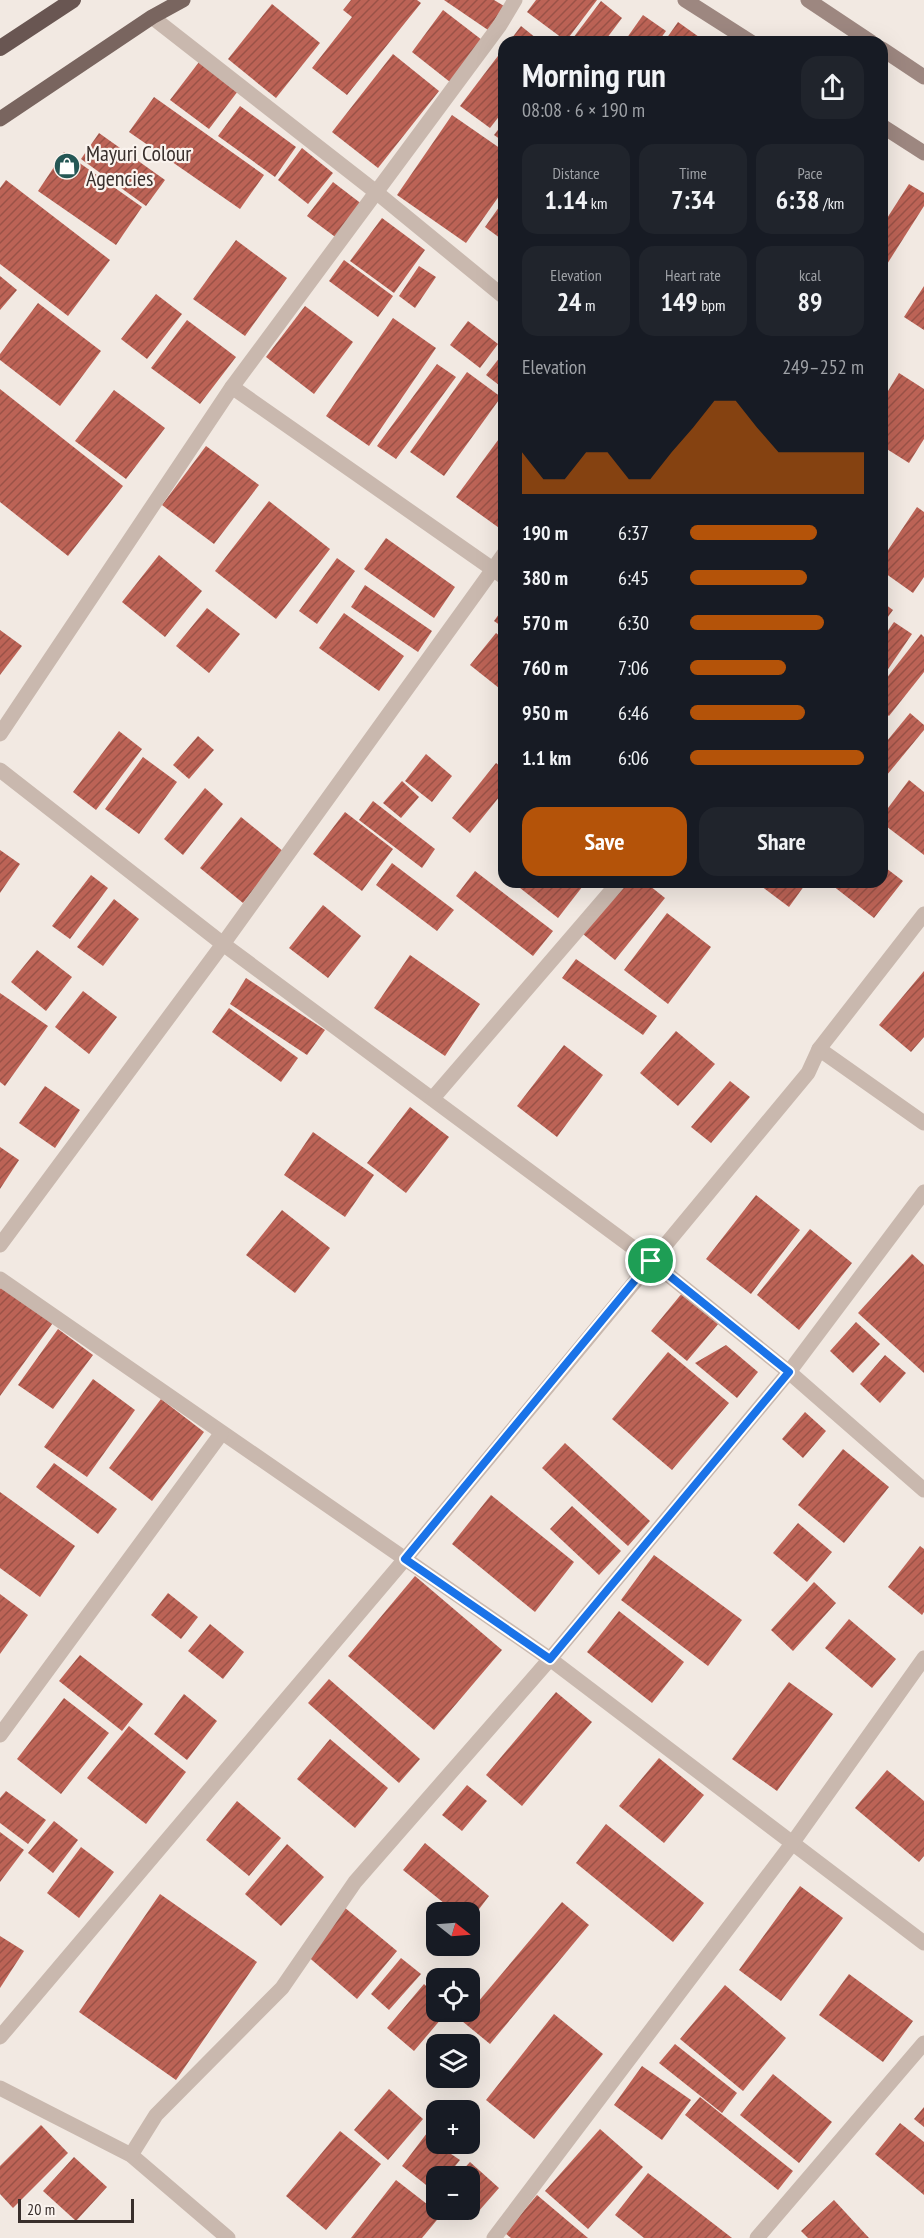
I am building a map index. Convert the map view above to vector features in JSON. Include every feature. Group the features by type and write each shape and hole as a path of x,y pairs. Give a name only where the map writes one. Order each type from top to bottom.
{"highway":[{"path":"0,48 73,0"}],"main road":[{"path":"0,119 152,17 183,0"},
{"path":"685,0 742,36"},
{"path":"808,0 862,36"},
{"path":"888,53 924,77"},
{"path":"888,130 924,153"}],"street":[{"path":"0,734 232,387 500,25 515,0"},
{"path":"152,17 376,192 498,292"},
{"path":"0,1245 498,573 232,387"},
{"path":"0,770 223,944 651,1261 789,1372 924,1490"},
{"path":"433,1098 614,888"},
{"path":"0,2037 405,1559 808,1073 819,1049 924,915"},
{"path":"819,1049 924,1123"},
{"path":"130,2155 156,2115 282,1988 355,1882 550,1659 789,1372 924,1192"},
{"path":"0,1280 220,1434 550,1659 791,1845 924,1943"},
{"path":"0,1735 220,1434"},
{"path":"494,2238 791,1845 924,1658"},
{"path":"757,2238 924,2043"},
{"path":"0,2088 130,2155 226,2238"}],"building":[{"path":"351,0 417,0 421,3 347,95 312,68 352,17 343,10"},
{"path":"444,0 494,0 504,6 488,30"},
{"path":"536,0 597,0 570,36 559,36 527,12"},
{"path":"601,1 622,18 608,36 575,36"},
{"path":"272,4 320,43 276,98 228,59"},
{"path":"443,10 482,40 450,82 412,52"},
{"path":"643,15 666,31 662,36 628,36"},
{"path":"678,22 698,36 668,36"},
{"path":"521,26 534,36 514,36"},
{"path":"393,54 439,91 378,168 332,132"},
{"path":"498,56 498,118 490,128 460,106"},
{"path":"199,62 238,91 209,129 170,100"},
{"path":"154,97 264,175 240,209 129,132"},
{"path":"240,106 296,147 275,177 218,136"},
{"path":"452,115 498,147 498,198 466,243 397,195"},
{"path":"99,133 165,180 146,206 81,159"},
{"path":"302,148 333,173 308,204 278,180"},
{"path":"64,152 142,207 116,245 38,191"},
{"path":"6,180 110,260 68,316 0,264 0,188"},
{"path":"333,182 363,205 338,239 307,216"},
{"path":"909,184 924,193 924,206 888,263 888,217"},
{"path":"498,209 498,237 485,227"},
{"path":"382,218 425,250 394,293 350,261"},
{"path":"236,240 287,278 245,336 193,299"},
{"path":"344,260 393,296 378,317 329,281"},
{"path":"419,266 436,277 415,308 399,296"},
{"path":"0,276 17,290 0,310"},
{"path":"924,286 924,330 904,317"},
{"path":"156,294 182,314 147,359 121,339"},
{"path":"38,303 101,351 60,406 0,360 0,354"},
{"path":"305,306 353,342 314,394 266,357"},
{"path":"393,318 436,348 369,446 326,416"},
{"path":"187,320 236,357 200,404 151,368"},
{"path":"468,321 498,344 480,368 450,345"},
{"path":"498,360 498,384 486,375"},
{"path":"437,364 456,377 396,459 377,446"},
{"path":"467,372 498,395 498,401 444,476 410,452"},
{"path":"899,373 924,389 924,439 909,463 888,450 888,391"},
{"path":"0,389 123,486 68,556 0,502"},
{"path":"114,390 165,428 126,479 75,441"},
{"path":"498,440 498,527 456,497"},
{"path":"206,446 259,485 214,544 162,505"},
{"path":"269,501 330,549 276,619 215,571"},
{"path":"917,507 924,512 924,577 913,593 888,575 888,550"},
{"path":"386,538 455,587 434,618 364,569"},
{"path":"159,555 202,591 165,637 122,602"},
{"path":"337,558 355,571 317,624 299,611"},
{"path":"365,585 432,631 418,652 351,607"},
{"path":"888,606 893,610 888,617"},
{"path":"207,608 240,634 209,673 176,646"},
{"path":"344,613 404,656 379,691 319,648"},
{"path":"894,622 912,634 888,669 888,630"},
{"path":"0,630 22,646 0,675"},
{"path":"496,633 498,634 498,687 470,665"},
{"path":"921,634 924,637 924,672 889,716 888,676"},
{"path":"910,713 924,725 924,730 888,774 888,740"},
{"path":"119,731 142,749 96,810 73,792"},
{"path":"198,736 214,750 189,779 173,765"},
{"path":"426,754 452,776 432,802 405,781"},
{"path":"143,757 177,782 139,834 105,809"},
{"path":"496,763 498,764 498,798 470,833 452,818"},
{"path":"909,780 924,792 924,855 888,828 888,808"},
{"path":"402,781 419,797 401,818 383,803"},
{"path":"205,788 223,804 183,855 164,839"},
{"path":"373,801 435,849 422,868 359,820"},
{"path":"345,812 393,849 362,891 313,854"},
{"path":"241,817 284,852 243,903 200,868"},
{"path":"0,850 20,864 0,893"},
{"path":"392,863 454,910 437,931 376,885"},
{"path":"888,870 903,881 874,918 836,888 888,888"},
{"path":"475,871 553,931 533,956 456,896"},
{"path":"91,875 108,888 70,939 52,926"},
{"path":"520,888 581,888 558,918"},
{"path":"621,888 652,888 665,898 615,960 583,934"},
{"path":"764,888 803,888 789,907"},
{"path":"114,899 139,919 103,966 77,947"},
{"path":"323,905 361,936 328,978 289,948"},
{"path":"667,913 711,947 668,1004 624,970"},
{"path":"37,950 72,977 46,1011 11,982"},
{"path":"410,955 480,1004 445,1056 374,1008"},
{"path":"576,959 657,1016 643,1035 562,978"},
{"path":"924,971 924,1037 911,1052 879,1025"},
{"path":"246,978 325,1030 307,1055 230,1004"},
{"path":"83,991 117,1017 89,1054 55,1027"},
{"path":"0,993 48,1026 5,1086 0,1082"},
{"path":"229,1008 298,1058 281,1082 212,1032"},
{"path":"676,1031 715,1064 678,1106 640,1073"},
{"path":"564,1045 603,1075 557,1137 517,1106"},
{"path":"730,1081 750,1097 711,1143 691,1127"},
{"path":"45,1086 80,1110 55,1148 19,1123"},
{"path":"410,1107 449,1137 406,1193 367,1163"},
{"path":"313,1132 374,1175 345,1217 284,1175"},
{"path":"0,1147 19,1160 0,1189"},
{"path":"756,1195 800,1230 751,1294 706,1259"},
{"path":"282,1210 330,1248 295,1293 246,1255"},
{"path":"810,1229 852,1263 799,1330 757,1295"},
{"path":"912,1254 924,1265 924,1373 858,1313"},
{"path":"4,1284 55,1320 0,1396 0,1289"},
{"path":"683,1292 719,1323 687,1361 651,1331"},
{"path":"856,1322 880,1344 853,1373 830,1351"},
{"path":"58,1329 93,1355 53,1409 18,1385"},
{"path":"726,1345 758,1372 737,1398 695,1363"},
{"path":"668,1352 729,1403 672,1470 612,1419"},
{"path":"885,1355 906,1373 880,1403 860,1384"},
{"path":"93,1379 135,1410 87,1477 44,1447"},
{"path":"161,1399 204,1432 152,1501 109,1468"},
{"path":"805,1412 826,1431 803,1458 782,1439"},
{"path":"565,1443 650,1521 628,1546 542,1468"},
{"path":"843,1449 889,1487 844,1543 798,1505"},
{"path":"54,1463 117,1509 98,1534 36,1487"},
{"path":"0,1492 75,1546 40,1597 0,1568"},
{"path":"491,1495 574,1562 535,1612 452,1544"},
{"path":"572,1506 621,1551 599,1575 550,1529"},
{"path":"798,1523 832,1552 807,1582 773,1553"},
{"path":"920,1546 924,1549 924,1612 922,1615 888,1587"},
{"path":"654,1555 742,1620 708,1666 621,1600"},
{"path":"415,1576 502,1650 434,1730 348,1656"},
{"path":"814,1582 836,1603 793,1651 771,1630"},
{"path":"168,1593 198,1617 181,1639 151,1615"},
{"path":"0,1594 28,1615 0,1654"},
{"path":"619,1611 684,1662 652,1703 587,1652"},
{"path":"849,1619 896,1659 872,1688 825,1648"},
{"path":"210,1624 244,1652 223,1679 188,1651"},
{"path":"80,1655 143,1704 122,1731 59,1681"},
{"path":"329,1679 420,1759 399,1783 308,1703"},
{"path":"789,1682 833,1714 777,1791 732,1759"},
{"path":"556,1692 592,1722 522,1806 486,1775"},
{"path":"184,1694 217,1721 187,1760 154,1734"},
{"path":"64,1698 109,1733 61,1794 17,1759"},
{"path":"129,1726 186,1772 146,1824 87,1778"},
{"path":"330,1739 388,1788 355,1828 297,1779"},
{"path":"659,1758 704,1795 664,1843 619,1806"},
{"path":"887,1770 924,1801 924,1856 919,1862 855,1808"},
{"path":"467,1785 487,1801 462,1831 442,1815"},
{"path":"6,1791 46,1820 28,1844 0,1823 0,1798"},
{"path":"237,1801 281,1838 249,1876 206,1840"},
{"path":"54,1821 78,1840 53,1873 28,1853"},
{"path":"606,1824 704,1903 673,1942 576,1863"},
{"path":"0,1832 24,1850 0,1882"},
{"path":"425,1843 489,1896 480,1908 480,1902 443,1902 403,1870"},
{"path":"287,1844 324,1877 281,1926 245,1894"},
{"path":"81,1847 114,1872 79,1918 47,1893"},
{"path":"800,1886 843,1918 781,2001 739,1970"},
{"path":"160,1894 257,1962 176,2080 79,2012"},
{"path":"562,1902 589,1925 490,2044 463,2022 480,2022 480,2000"},
{"path":"344,1907 397,1951 357,1999 305,1954"},
{"path":"0,1936 24,1951 0,1988"},
{"path":"401,1958 421,1974 389,2010 371,1994"},
{"path":"849,1974 913,2021 883,2062 819,2015"},
{"path":"424,1984 426,1986 426,2022 439,2022 426,2034 414,2051 387,2028"},
{"path":"725,1985 786,2038 743,2091 680,2039"},
{"path":"554,2014 603,2054 534,2139 486,2100"},
{"path":"675,2044 737,2093 722,2113 659,2063"},
{"path":"642,2066 691,2100 662,2140 614,2105"},
{"path":"773,2074 832,2122 799,2163 740,2115"},
{"path":"389,2089 423,2119 388,2160 354,2130"},
{"path":"700,2097 793,2171 778,2190 685,2115"},
{"path":"924,2107 924,2127 914,2119"},
{"path":"900,2123 924,2142 924,2195 875,2154"},
{"path":"41,2125 68,2153 13,2208 0,2194 0,2166"},
{"path":"600,2129 643,2167 588,2229 545,2191"},
{"path":"340,2131 381,2164 326,2230 286,2196"},
{"path":"426,2134 426,2154 451,2154 460,2160 455,2166 426,2166 426,2185 402,2166"},
{"path":"74,2157 107,2187 76,2221 43,2191"},
{"path":"480,2171 499,2188 480,2210"},
{"path":"648,2173 732,2238 644,2238 615,2215"},
{"path":"396,2180 426,2203 426,2220 437,2220 422,2238 351,2238"},
{"path":"537,2195 588,2238 511,2238 505,2233"},
{"path":"834,2200 869,2238 808,2238 801,2231"}],"place":[{"name":"Mayuri Colour Agencies","path":"67,166"}],"route":[{"path":"651,1261 789,1372 550,1659 405,1559 651,1261"}]}
